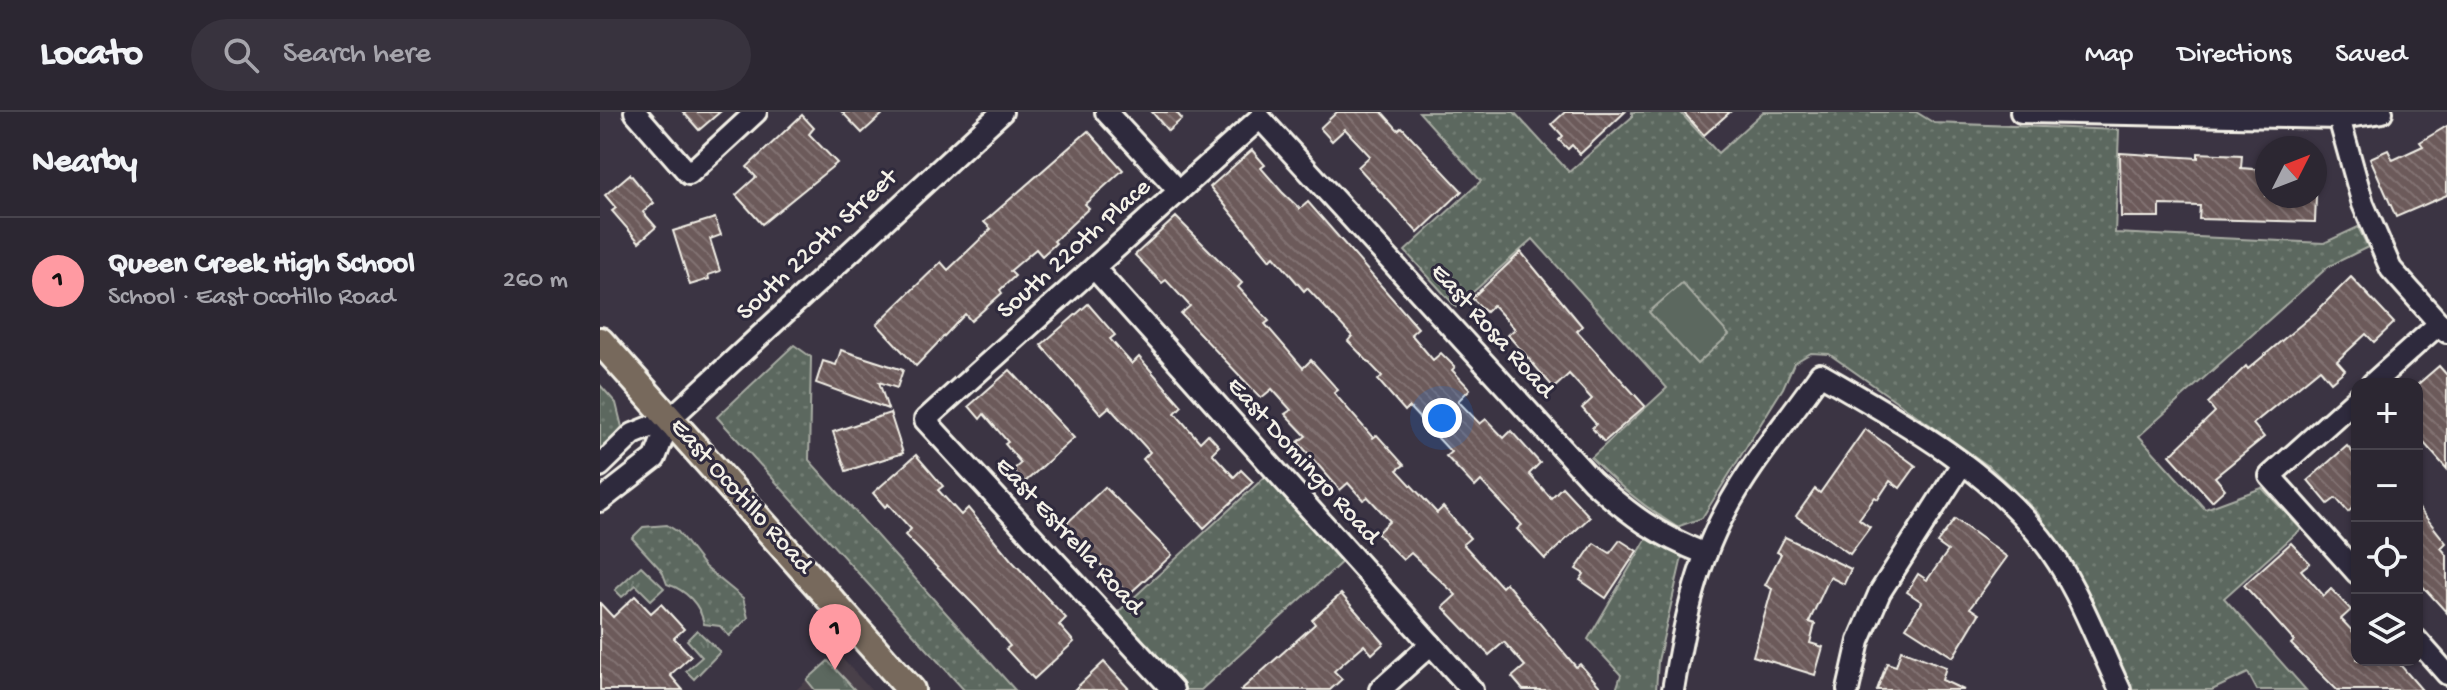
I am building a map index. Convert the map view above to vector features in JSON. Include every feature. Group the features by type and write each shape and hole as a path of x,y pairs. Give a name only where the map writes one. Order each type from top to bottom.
{"main road":[{"name":"East Ocotillo Road","path":"600,341 911,690"}],"street":[{"path":"635,112 689,174 756,112"},
{"name":"South 220th Street","path":"600,466 633,434 670,419 1002,112"},
{"path":"1106,112 1179,191"},
{"path":"2021,112 2339,118 2382,112"},
{"name":"South 220th Place","path":"925,420 1260,118"},
{"name":"East Rosa Road","path":"1260,118 1592,481 1634,519 1666,538 1706,554"},
{"path":"2339,118 2363,204 2391,269 2443,328 2380,378"},
{"name":"East Domingo Road","path":"1094,268 1472,690"},
{"path":"1673,690 1683,630 1706,554 1725,511 1820,374 1962,464 2010,503 2042,538 2069,580 2120,690"},
{"path":"2351,403 2270,476 2351,566"},
{"name":"South 220th Street","path":"600,501 655,458 670,419"},
{"name":"East Estrella Road","path":"925,420 1173,690"},
{"path":"1848,690 1859,641 1880,592 1962,464"},
{"path":"1380,690 1431,644"},
{"path":"2423,647 2447,674"}],"shaded area":[{"path":"837,653 871,690 796,690"}],"green space":[{"path":"1419,112 1514,112 1569,172 1632,117 1632,112 1680,112 1718,153 1763,112 1916,112 1934,123 2119,130 2115,233 2324,243 2358,227 2368,247 2329,266 2139,436 2205,509 2262,488 2301,529 2224,598 2306,690 2257,690 2248,673 2212,690 2131,690 2085,586 2037,512 1990,467 1829,354 1811,353 1794,363 1783,388 1702,518 1677,527 1631,495 1591,458 1667,388 1533,239 1456,307 1405,251 1481,181"},
{"path":"1682,283 1729,335 1697,364 1649,312"},
{"path":"794,345 811,357 809,460 1015,690 964,690 717,417"},
{"path":"600,385 616,403 622,427 600,453"},
{"path":"1266,476 1344,560 1201,690 1185,690 1118,612"},
{"path":"667,525 678,532 705,567 743,598 748,618 729,636 720,626 704,624 691,599 667,584 662,571 632,538 643,527"},
{"path":"1647,538 1682,557 1658,661 1656,690 1616,690 1621,675 1588,639"},
{"path":"641,566 664,588 651,600 636,585 622,597 615,590"},
{"path":"697,630 720,652 694,679 686,671 702,657 687,640"},
{"path":"828,661 855,690 815,690 807,680"}],"building":[{"path":"683,112 720,112 699,130"},
{"path":"842,112 885,112 862,133"},
{"path":"1152,112 1176,112 1182,119 1168,131"},
{"path":"1337,112 1382,112 1398,130 1402,127 1462,191 1418,233 1358,167 1370,156 1345,129 1332,141 1320,128"},
{"path":"1565,112 1625,112 1580,154 1572,145 1568,149 1559,140 1563,136 1552,124"},
{"path":"1683,112 1730,112 1704,135"},
{"path":"802,115 814,128 809,134 837,163 762,224 736,195 756,177 747,167"},
{"path":"2447,126 2447,195 2396,217 2370,158 2388,150 2393,160 2423,146 2420,142"},
{"path":"1088,131 1123,170 1085,204 1089,208 1054,241 1056,243 1042,256 1036,249 1010,271 1015,276 1000,290 1002,293 971,321 965,314 916,366 877,324 941,262 948,270 991,229 984,222"},
{"path":"1252,150 1265,165 1261,168 1282,192 1300,209 1308,202 1418,328 1411,334 1433,360 1441,353 1455,367 1452,370 1470,389 1458,401 1480,424 1486,419 1504,438 1511,431 1540,463 1529,474 1551,498 1562,487 1590,517 1545,559 1517,529 1522,525 1481,481 1475,487 1446,456 1451,452 1409,407 1405,411 1378,380 1382,376 1348,341 1352,336 1307,288 1304,291 1274,256 1270,260 1210,187"},
{"path":"2120,153 2198,158 2198,153 2242,155 2241,168 2255,169 2255,208 2316,208 2315,222 2199,219 2200,206 2160,205 2160,217 2121,217"},
{"path":"630,174 654,203 643,212 656,227 639,242 612,211 616,208 605,195"},
{"path":"1176,217 1242,283 1238,287 1269,321 1265,324 1303,368 1311,360 1338,390 1334,393 1373,438 1377,435 1404,465 1397,470 1437,513 1443,507 1470,538 1463,544 1502,587 1506,583 1576,667 1580,664 1603,690 1523,690 1512,677 1525,666 1504,642 1489,655 1443,607 1456,595 1411,553 1403,560 1392,549 1377,533 1390,521 1368,497 1363,500 1348,483 1340,490 1298,442 1306,436 1285,414 1291,410 1272,389 1261,398 1181,314 1190,306 1166,280 1162,283 1135,255"},
{"path":"715,218 721,235 710,239 720,271 708,275 709,279 690,285 673,231"},
{"path":"1521,252 1582,326 1577,331 1645,406 1604,442 1592,428 1596,424 1582,408 1592,399 1569,374 1554,388 1508,335 1515,329 1493,305 1486,312 1472,298"},
{"path":"2351,277 2394,323 2374,342 2366,334 2337,361 2345,370 2331,382 2320,369 2253,424 2264,437 2215,477 2225,489 2212,501 2170,455 2215,412 2208,403 2246,366 2248,369 2316,312"},
{"path":"1088,304 1115,335 1110,339 1132,364 1139,357 1182,406 1175,413 1200,442 1208,434 1219,446 1212,453 1234,477 1241,470 1253,482 1204,528 1143,459 1150,452 1109,407 1101,414 1041,345"},
{"path":"841,350 903,370 897,388 879,382 888,409 816,383 823,361 836,365"},
{"path":"2439,366 2447,375 2447,469 2423,444 2423,380"},
{"path":"1010,370 1074,438 1025,482 1013,470 1021,463 1005,444 1008,442 984,414 980,419 969,406"},
{"path":"890,413 903,453 846,471 833,432"},
{"path":"1865,429 1916,466 1900,488 1890,481 1878,499 1875,497 1859,519 1870,527 1850,554 1796,516 1815,489 1820,493"},
{"path":"2347,446 2351,451 2351,509 2348,512 2336,498 2328,504 2308,480"},
{"path":"916,455 943,486 938,490 961,515 968,508 1012,561 1066,618 1059,625 1074,642 1034,679 1006,649 1010,646 978,609 905,535 911,529 873,493"},
{"path":"1105,487 1172,555 1128,595 1065,525"},
{"path":"2423,514 2446,543 2441,548 2447,555 2447,613 2423,587"},
{"path":"1955,519 2007,557 1970,608 1979,614 1953,657 1906,627 1922,602 1907,592 1918,574 1927,580 1948,551 1937,543"},
{"path":"1785,537 1851,569 1844,584 1830,577 1809,622 1815,624 1810,643 1823,647 1815,675 1753,656 1772,589 1765,585 1781,554 1777,552"},
{"path":"1620,540 1637,551 1606,598 1580,580 1584,574 1576,569 1594,543 1610,553"},
{"path":"2291,543 2310,563 2301,570 2324,596 2331,589 2351,610 2341,619 2351,630 2351,666 2401,666 2422,690 2337,690 2291,644 2294,641 2244,585"},
{"path":"1341,594 1384,643 1372,654 1364,645 1334,671 1342,679 1330,690 1241,690 1315,624 1312,620"},
{"path":"635,596 651,613 661,604 684,629 674,638 691,656 670,675 683,690 600,690 600,603 613,617"},
{"path":"1901,650 1946,667 1942,680 1964,690 1877,690 1887,663 1896,666"},
{"path":"1104,662 1130,690 1074,690"}],"place":[{"name":"Queen Creek High School","path":"835,670"}]}
